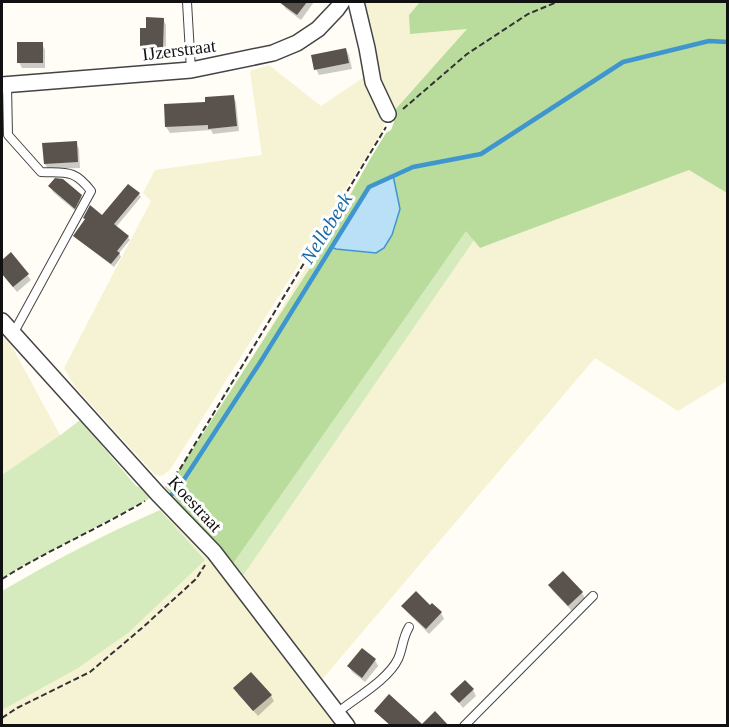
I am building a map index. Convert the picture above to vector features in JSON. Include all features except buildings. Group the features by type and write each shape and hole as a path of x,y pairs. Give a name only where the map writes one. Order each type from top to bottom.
{"street":[{"name":"IJzerstraat","path":"4,85 191,70 273,53 297,43 318,29 342,2"},
{"path":"356,2 373,82 388,114"},
{"name":"Koestraat","path":"2,321 158,494 214,552 347,726"}],"lane":[{"path":"187,2 191,70"},
{"path":"4,85 8,135 14,143 41,172 68,172 85,183 91,191 13,334"},
{"path":"464,726 593,596"},
{"path":"337,713 391,669 398,658 409,627"}],"path":[{"path":"2,579 158,494 180,469 387,126 388,114 402,111 467,54 528,14 557,2"},
{"path":"2,718 17,708 90,672 196,579 214,552"}],"shaded area":[{"path":"364,2 420,2 409,15 468,29 394,111 372,63"},
{"path":"269,65 321,106 367,75 385,122 381,133 170,470 162,476 155,475 75,387 64,368 151,201 143,193 155,170 262,155 250,71"},
{"path":"391,130 480,248 689,169 727,193 727,381 678,411 595,358 320,682 354,725 2,726 2,618 167,522 180,507 170,496 386,133"},
{"path":"2,333 9,341 61,437 2,477"}],"green space":[{"path":"420,2 727,2 727,193 689,170 480,248 466,231 232,565 165,487 180,469 310,268 369,161 386,133 391,130 394,111 467,29 410,34 409,15"},
{"path":"466,230 474,240 242,577 232,565"},
{"path":"80,420 136,486 158,494 2,579 2,475"},
{"path":"160,510 205,560 128,633 78,668 2,710 2,591 80,548"}],"water":[{"path":"393,175 400,209 392,235 384,248 376,253 331,247 369,187"}],"waterway":[{"name":"Nellebeek","path":"172,494 183,481 261,361 369,187 413,167 481,154 623,62 709,41 728,42"}]}
